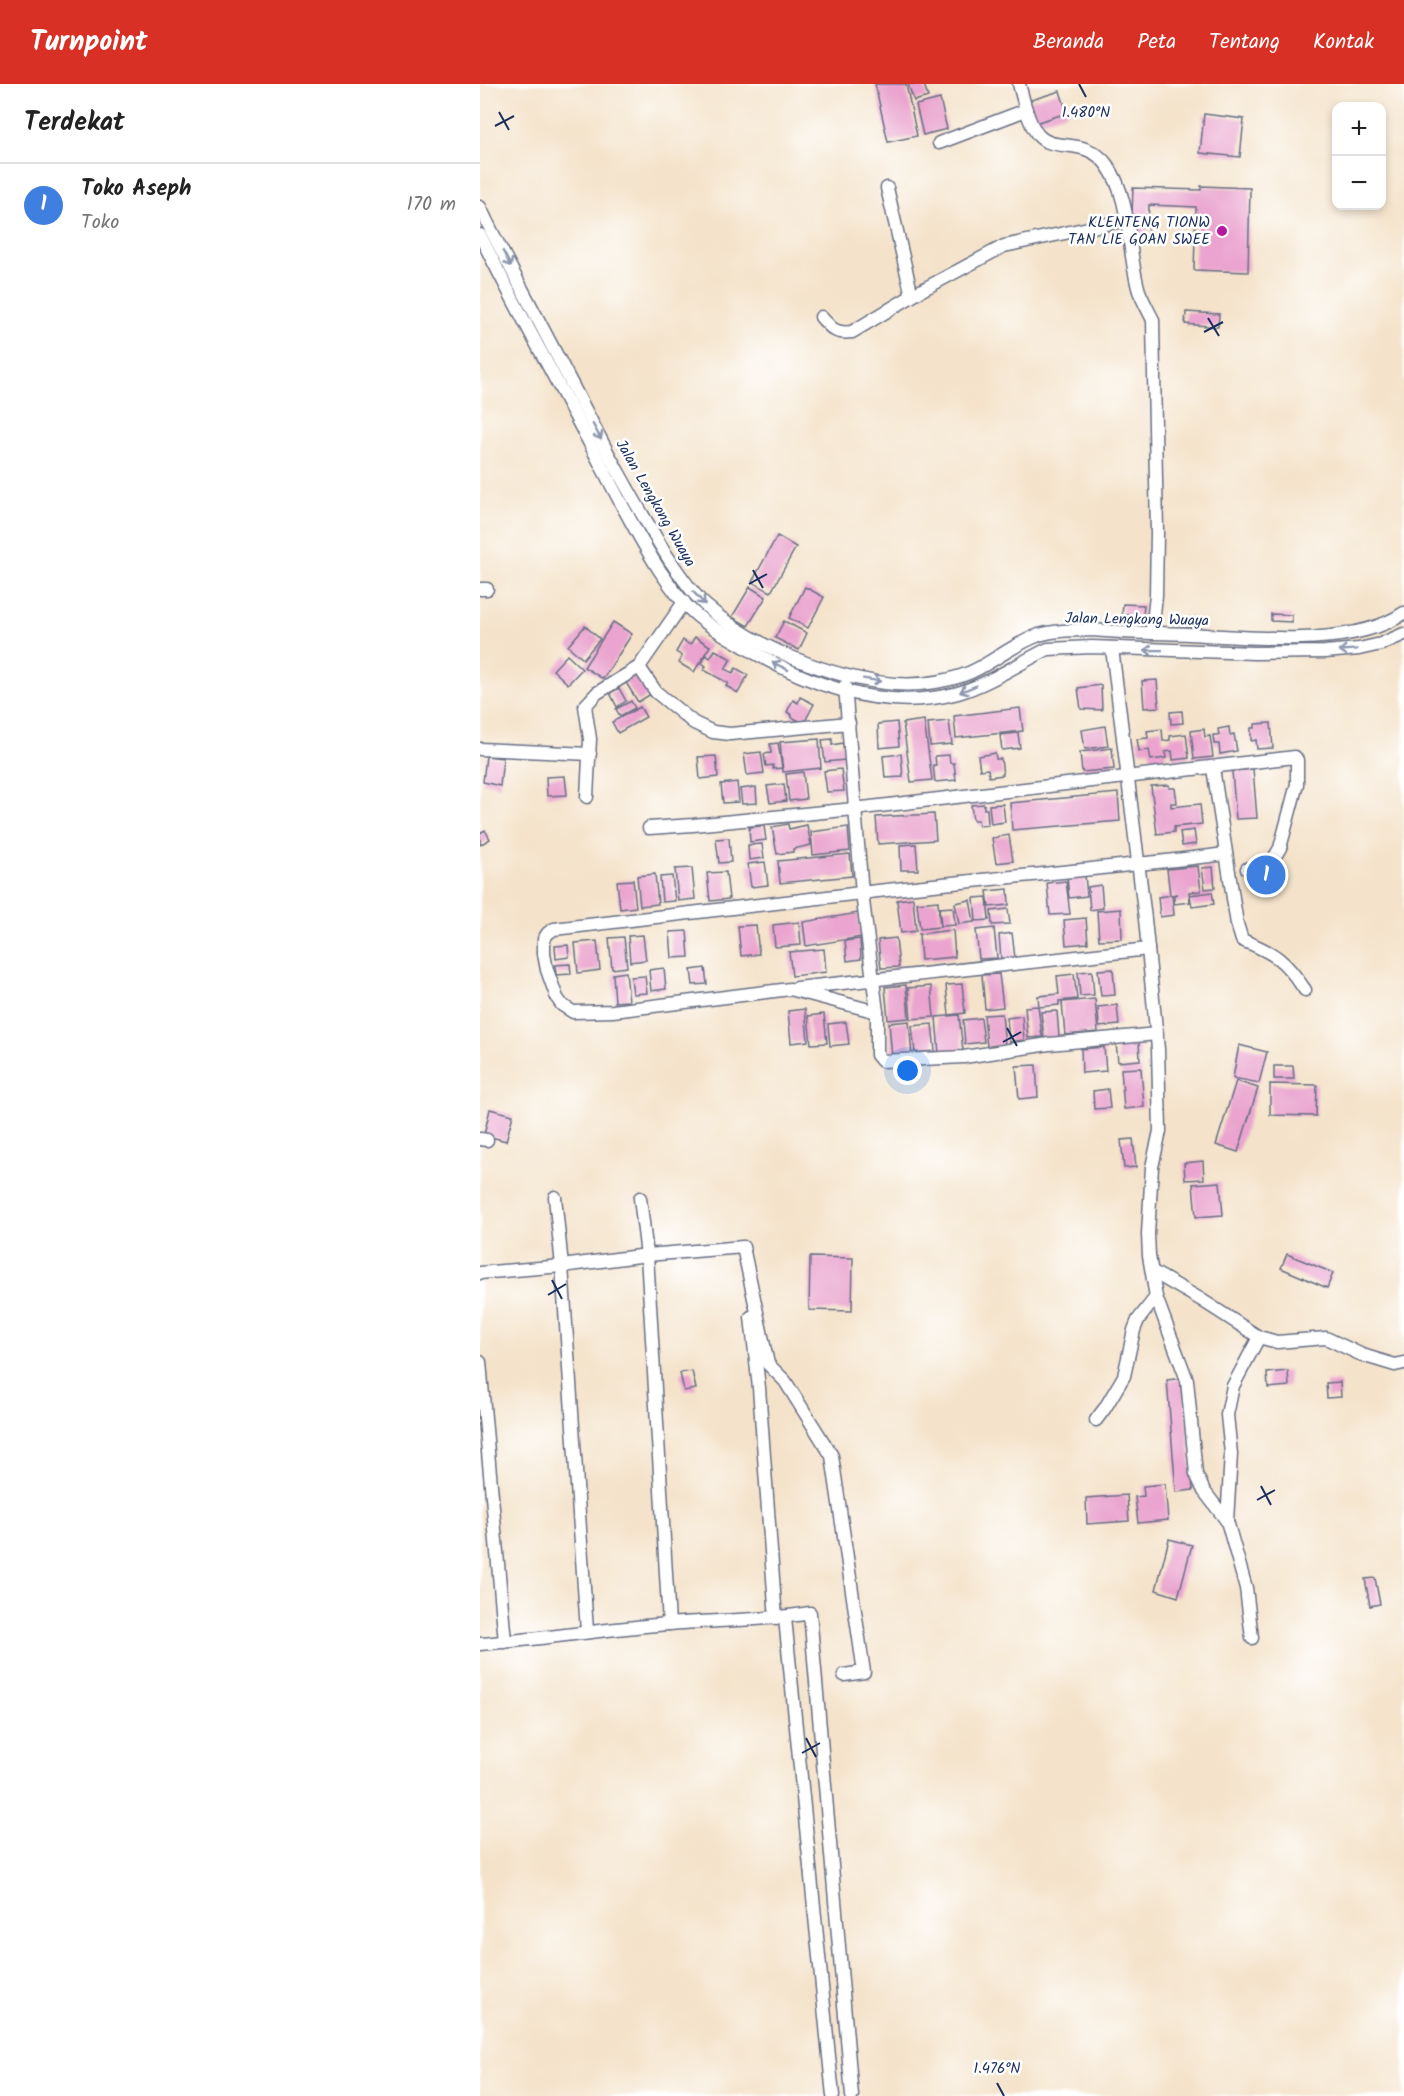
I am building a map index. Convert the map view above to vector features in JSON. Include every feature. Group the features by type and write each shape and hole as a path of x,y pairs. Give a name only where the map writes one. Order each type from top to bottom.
{"street":[{"path":"1019,84 1032,126 1040,137 1053,144 1079,146 1093,152 1108,166 1124,206 1139,289 1153,320 1157,533 1152,633"},
{"path":"939,143 1026,110"},
{"path":"887,188 912,296"},
{"name":"Jalan Lengkong Wuaya","path":"480,207 641,513 686,584 705,605 756,641 846,676 896,684 932,682 964,675 1018,644 1046,634 1072,630 1281,639 1353,634 1378,627 1404,613"},
{"path":"821,317 840,334 852,332 1004,246 1126,220"},
{"name":"Jalan Lengkong Wuaya","path":"480,235 623,509 650,555 694,613 712,628 783,668 844,692 890,698 939,696 960,692 1048,649 1325,652 1359,650 1404,634"},
{"path":"587,797 590,739 585,706 597,693 639,668 684,602"},
{"path":"1112,648 1157,1034 1160,1131 1152,1167 1148,1234 1156,1297 1187,1380 1198,1481 1212,1504 1227,1521"},
{"path":"639,668 656,692 694,723 713,732 738,734 849,723"},
{"path":"846,676 844,692 849,723 854,809 877,1012 877,1056 879,1060 886,1062 964,1057 1049,1044 1157,1034"},
{"path":"480,749 590,754"},
{"path":"649,828 854,809 1295,757 1297,784 1280,848 1274,858 1247,869"},
{"path":"1213,768 1237,924 1242,940 1267,950 1290,968 1305,990"},
{"path":"1148,949 613,1011 573,1012 562,1005 551,982 544,954 544,939 554,929 1226,854"},
{"path":"790,989 877,1012"},
{"path":"555,1197 562,1266 587,1631"},
{"path":"640,1198 646,1255 669,1624"},
{"path":"480,1273 743,1247"},
{"path":"743,1247 759,1388 780,1618 833,2096"},
{"path":"743,1247 768,1364 784,1381 832,1456 864,1672 844,1675"},
{"path":"1153,1272 1259,1336 1277,1342 1326,1338 1395,1365 1404,1363"},
{"path":"1096,1420 1124,1376 1138,1320 1156,1297"},
{"path":"1252,1638 1246,1588 1227,1521 1231,1454 1227,1415 1233,1386 1259,1336"},
{"path":"480,1362 505,1642"},
{"path":"480,1644 587,1631 780,1618 810,1613 852,2096"}],"building":[{"path":"875,84 906,84 917,136 888,142"},
{"path":"908,84 924,84 928,97 914,101"},
{"path":"1060,91 1067,113 1035,123 1028,101"},
{"path":"940,99 947,129 923,135 916,105"},
{"path":"1204,114 1244,119 1240,157 1200,153"},
{"name":"KLENTENG TIONW TAN LIE GOAN SWEE","path":"1201,186 1250,188 1248,272 1194,270 1196,207 1149,205 1147,242 1131,241 1133,188 1201,190"},
{"path":"1186,312 1219,314 1218,327 1185,324"},
{"path":"777,536 796,547 771,592 752,582"},
{"path":"750,587 766,597 748,626 732,617"},
{"path":"805,587 824,597 808,628 789,618"},
{"path":"1123,604 1144,605 1143,616 1122,615"},
{"path":"1271,614 1292,615 1292,622 1271,621"},
{"path":"784,621 807,633 799,650 775,638"},
{"path":"613,622 632,634 603,679 584,667"},
{"path":"585,626 600,639 583,659 568,646"},
{"path":"695,637 710,646 694,672 679,663 682,656 676,652 683,640 690,645"},
{"path":"715,650 731,659 725,669 733,673 736,668 748,675 738,693 726,686 728,683 704,670 706,666 702,663 706,655 710,658"},
{"path":"567,655 582,669 568,684 553,670"},
{"path":"638,672 651,694 638,702 625,681"},
{"path":"1157,680 1159,707 1144,708 1142,681"},
{"path":"1101,685 1102,710 1081,709 1078,688"},
{"path":"619,688 626,701 617,707 610,693"},
{"path":"800,697 814,704 804,723 791,717 792,715 787,712 793,700 798,703"},
{"path":"631,701 635,708 620,716 616,709"},
{"path":"640,707 646,717 618,733 612,722"},
{"path":"1020,708 1023,731 956,738 954,716"},
{"path":"1182,711 1183,723 1171,724 1170,712"},
{"path":"924,720 932,780 911,782 903,723"},
{"path":"949,721 952,744 930,746 928,723"},
{"path":"897,722 899,746 879,748 878,724"},
{"path":"1271,723 1273,748 1257,749 1256,740 1251,741 1251,728 1255,728 1255,724"},
{"path":"1105,726 1108,746 1085,749 1082,730"},
{"path":"1229,727 1230,735 1234,734 1237,751 1220,754 1219,744 1214,744 1213,735 1219,735 1218,729"},
{"path":"1162,729 1163,741 1170,740 1170,736 1186,734 1189,758 1173,760 1172,751 1165,752 1166,758 1151,760 1149,750 1139,751 1137,739 1148,738 1147,731"},
{"path":"1204,729 1205,737 1210,736 1213,757 1194,759 1191,731"},
{"path":"1018,733 1020,748 1002,750 1000,735"},
{"path":"819,739 821,768 783,772 780,742"},
{"path":"832,739 832,745 843,743 845,760 825,762 822,740"},
{"path":"778,743 782,768 773,769 773,765 766,766 764,754 771,753 770,744"},
{"path":"1112,748 1114,769 1082,772 1080,752"},
{"path":"761,752 764,773 747,775 744,754"},
{"path":"995,753 996,759 1001,759 1003,775 989,777 988,769 980,770 978,756"},
{"path":"901,754 903,777 885,778 883,756"},
{"path":"949,755 950,763 954,763 956,780 935,782 933,765 936,765 935,756"},
{"path":"486,756 503,758 500,786 483,782"},
{"path":"716,756 718,777 700,779 698,757"},
{"path":"841,769 844,791 827,792 824,771"},
{"path":"1253,769 1257,818 1236,819 1232,771"},
{"path":"803,772 806,799 789,801 786,774"},
{"path":"565,776 567,795 547,796 546,777"},
{"path":"737,782 739,802 723,803 721,784"},
{"path":"784,784 786,801 770,803 767,786"},
{"path":"1169,785 1169,788 1175,788 1177,803 1171,803 1171,807 1200,804 1202,824 1174,827 1174,832 1157,834 1151,786"},
{"path":"756,787 757,803 742,804 740,789"},
{"path":"1118,793 1120,821 1012,830 1010,803"},
{"path":"984,804 984,809 987,809 988,825 979,826 978,820 973,820 971,805"},
{"path":"1003,804 1005,822 991,824 989,805"},
{"path":"934,814 936,840 878,844 876,817"},
{"path":"788,824 789,829 807,825 811,845 793,849 793,852 777,854 772,827"},
{"path":"764,826 766,840 750,842 749,827"},
{"path":"848,827 850,851 813,855 811,832"},
{"path":"485,830 490,839 480,845 480,833"},
{"path":"1194,830 1196,844 1182,846 1180,832"},
{"path":"1009,835 1013,861 996,863 992,838"},
{"path":"729,838 731,862 719,863 716,839"},
{"path":"762,844 764,858 749,860 748,845"},
{"path":"916,844 918,870 901,870 900,845"},
{"path":"850,854 852,876 780,883 778,861"},
{"path":"765,862 768,885 751,887 748,864"},
{"path":"1277,862 1282,876 1255,888 1249,874"},
{"path":"1198,866 1201,891 1189,892 1190,902 1174,904 1174,895 1177,894 1170,895 1167,869"},
{"path":"1213,867 1215,888 1205,889 1202,868"},
{"path":"692,868 695,899 678,901 675,869"},
{"path":"726,872 729,899 710,901 707,873"},
{"path":"655,874 658,904 640,906 637,876"},
{"path":"1085,875 1087,896 1069,898 1067,876"},
{"path":"672,876 675,901 662,902 660,877"},
{"path":"633,880 636,907 620,909 617,881"},
{"path":"1066,881 1070,914 1050,915 1047,883"},
{"path":"1101,885 1103,908 1090,910 1088,887"},
{"path":"1008,889 1009,905 989,907 987,891"},
{"path":"1212,892 1214,904 1192,907 1190,895"},
{"path":"1172,895 1174,915 1160,917 1158,897"},
{"path":"987,897 989,920 976,921 974,898"},
{"path":"913,898 916,931 901,933 897,900"},
{"path":"970,900 974,922 959,924 955,903"},
{"path":"938,901 940,927 920,929 917,903"},
{"path":"953,907 955,925 941,926 939,908"},
{"path":"1008,909 1010,924 992,925 991,911"},
{"path":"1121,909 1122,939 1099,940 1097,911"},
{"path":"858,913 862,937 806,946 803,922"},
{"path":"1086,918 1088,943 1066,945 1064,920"},
{"path":"799,922 801,945 775,947 773,925"},
{"path":"756,925 759,954 741,956 738,926"},
{"path":"994,928 997,958 979,959 976,930"},
{"path":"953,930 955,957 921,960 919,934"},
{"path":"687,931 689,957 672,958 670,932"},
{"path":"1012,933 1015,958 1001,959 999,935"},
{"path":"643,935 646,960 630,962 628,936"},
{"path":"624,937 627,967 612,969 609,938"},
{"path":"896,938 899,967 881,968 878,940"},
{"path":"860,939 861,959 847,961 845,941"},
{"path":"597,941 600,970 578,973 575,943"},
{"path":"568,945 569,957 556,959 555,946"},
{"path":"824,949 826,972 792,976 789,952"},
{"path":"570,964 571,974 556,975 555,965"},
{"path":"664,968 666,989 651,991 649,970"},
{"path":"705,968 707,984 693,985 691,970"},
{"path":"1113,969 1115,995 1101,996 1098,970"},
{"path":"1092,971 1094,995 1080,996 1078,972"},
{"path":"626,972 629,1001 615,1002 613,974"},
{"path":"999,974 1003,1007 985,1009 982,975"},
{"path":"1074,974 1077,999 1059,1001 1059,1005 1039,1007 1038,996 1059,994 1057,976"},
{"path":"645,976 647,993 633,994 631,977"},
{"path":"962,984 965,1013 949,1015 946,985"},
{"path":"906,985 909,1018 888,1020 885,987"},
{"path":"931,986 934,1017 911,1019 908,988"},
{"path":"1095,999 1098,1032 1065,1035 1062,1002"},
{"path":"1117,1005 1119,1025 1099,1027 1098,1007"},
{"path":"1038,1006 1042,1037 1028,1038 1025,1007"},
{"path":"805,1009 808,1041 791,1043 788,1011"},
{"path":"1057,1011 1059,1037 1044,1038 1041,1012"},
{"path":"824,1014 827,1043 811,1044 808,1016"},
{"path":"1002,1014 1005,1045 987,1047 984,1015"},
{"path":"959,1015 963,1051 939,1054 936,1017"},
{"path":"1022,1016 1024,1040 1009,1042 1007,1018"},
{"path":"981,1018 984,1042 965,1044 963,1020"},
{"path":"909,1021 912,1057 892,1058 889,1023"},
{"path":"846,1022 849,1044 830,1046 828,1024"},
{"path":"932,1024 935,1051 915,1053 912,1026"},
{"path":"1139,1041 1140,1060 1118,1062 1116,1043"},
{"path":"1239,1045 1267,1052 1259,1083 1233,1078"},
{"path":"1104,1047 1106,1071 1082,1073 1081,1049"},
{"path":"1036,1065 1038,1097 1019,1099 1016,1066"},
{"path":"1274,1066 1293,1066 1294,1079 1274,1079"},
{"path":"1141,1068 1144,1107 1124,1109 1121,1069"},
{"path":"1236,1081 1258,1088 1238,1152 1216,1145"},
{"path":"1270,1084 1317,1085 1316,1116 1270,1115"},
{"path":"1108,1089 1110,1108 1094,1109 1093,1091"},
{"path":"490,1109 513,1115 506,1141 484,1135"},
{"path":"1133,1139 1136,1167 1124,1168 1121,1140"},
{"path":"1203,1161 1204,1179 1185,1180 1184,1163"},
{"path":"1220,1182 1223,1215 1196,1217 1193,1184"},
{"path":"1287,1254 1333,1273 1327,1288 1281,1268"},
{"path":"810,1257 853,1258 852,1311 809,1310"},
{"path":"692,1371 696,1389 684,1391 680,1373"},
{"path":"1288,1371 1289,1386 1268,1388 1267,1373"},
{"path":"1184,1378 1193,1490 1176,1492 1167,1380"},
{"path":"1340,1382 1341,1397 1327,1398 1326,1383"},
{"path":"1165,1484 1168,1520 1138,1523 1135,1497 1144,1496 1143,1486"},
{"path":"1127,1495 1129,1521 1087,1524 1086,1498"},
{"path":"1169,1539 1192,1545 1178,1597 1156,1590"},
{"path":"1375,1578 1380,1604 1370,1606 1365,1579"}],"place":[{"name":"KLENTENG TIONW TAN LIE GOAN SWEE","path":"1222,231"},
{"name":"Toko Aseph","path":"1266,875"}]}
